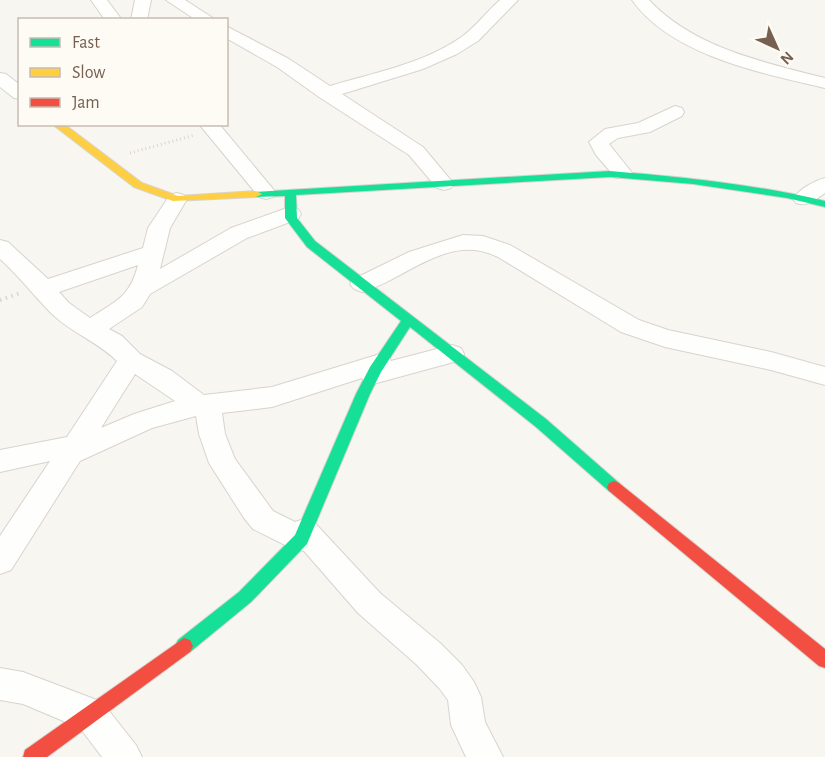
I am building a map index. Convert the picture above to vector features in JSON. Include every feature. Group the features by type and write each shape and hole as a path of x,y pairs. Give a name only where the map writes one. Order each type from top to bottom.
{"street":[{"path":"99,0 112,18"},
{"path":"139,18 143,0"},
{"path":"174,0 205,18"},
{"path":"325,93 430,59 458,47 469,40 510,0"},
{"path":"640,0 665,25 686,38 789,74 825,84"},
{"path":"228,32 369,118 416,151 444,184"},
{"path":"0,78 18,92"},
{"path":"0,103 18,95"},
{"path":"622,174 603,151 599,142 612,133 643,128 675,112"},
{"path":"60,126 138,185 177,199 266,193 290,203 300,232 311,244 541,423 594,471 825,660"},
{"path":"211,127 266,193"},
{"path":"142,289 290,203 511,178 622,174 693,181 825,204"},
{"path":"803,199 825,184"},
{"path":"90,330 134,301 142,289 159,228 177,199"},
{"path":"362,284 449,245 474,241 506,252 630,326 665,338 771,361 825,376"},
{"path":"0,247 44,289 61,309 90,330 113,342 131,360 203,405 223,463 254,510 263,520 302,535 327,553 347,581 370,605 416,642 448,674 462,692 468,710 466,719 486,757"},
{"path":"44,289 151,253"},
{"path":"32,757 105,740 213,624 265,580 302,535 376,369 408,320"},
{"path":"0,461 74,449 143,421 203,405 272,397 376,369 452,354"},
{"path":"0,561 131,360"},
{"path":"0,684 17,685 71,710 105,740"}],"path":[{"path":"105,161 211,127"}],"traffic: fast":[{"path":"256,194 610,174 693,181 787,195 825,204"},
{"path":"290,193 291,218 311,244 541,423 614,487"},
{"path":"184,646 245,597 301,539 363,394 375,370 408,320"}],"traffic: slow":[{"path":"60,126 138,185 177,199 256,194"}],"traffic: jam":[{"path":"614,487 825,660"},
{"path":"32,757 184,646"}]}
